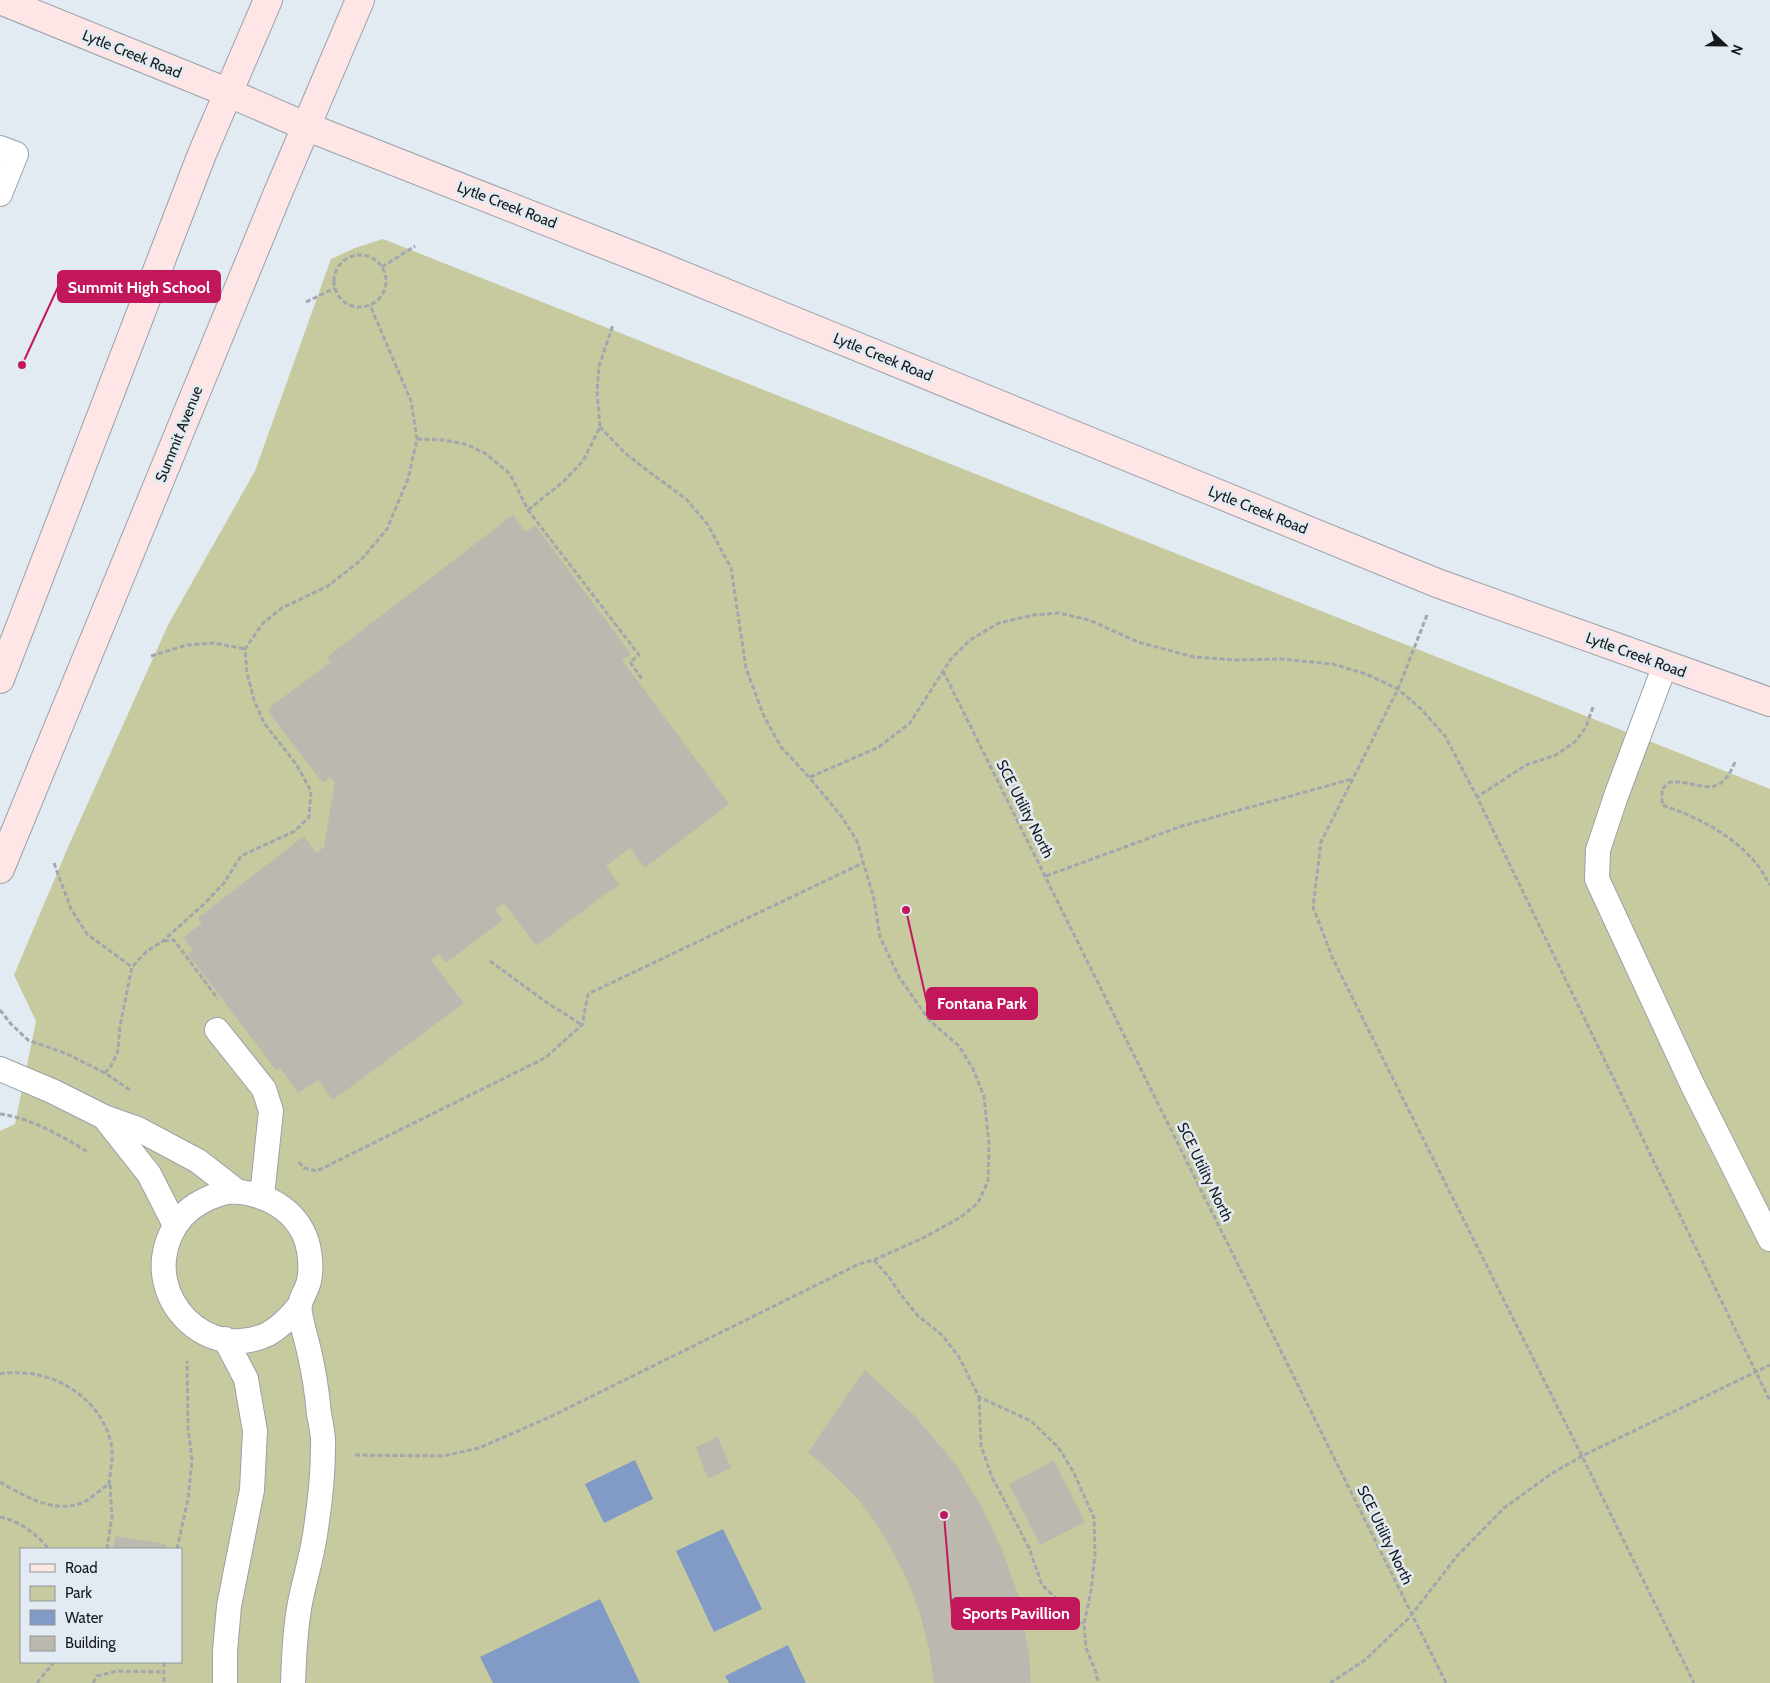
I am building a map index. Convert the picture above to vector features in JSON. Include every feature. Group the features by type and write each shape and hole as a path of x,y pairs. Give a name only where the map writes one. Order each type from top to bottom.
{"street":[{"name":"Lytle Creek Road","path":"0,0 305,126 652,263 1437,583 1770,702"},
{"path":"0,680 202,154 268,0"},
{"name":"Summit Avenue","path":"0,869 305,126 360,0"}],"lane":[{"path":"0,148 16,154 0,194"},
{"path":"1665,665 1598,850 1597,879 1692,1084 1770,1238"},
{"path":"217,1030 264,1089 271,1111 262,1196"},
{"path":"0,1069 52,1091 104,1118 138,1130 198,1161 238,1192"},
{"path":"104,1118 149,1174 175,1225"},
{"path":"238,1192 262,1196 276,1202 287,1211 303,1232 310,1256 309,1282 299,1306 285,1322 267,1334 246,1340 225,1339 202,1332 182,1316 169,1296 163,1272 166,1247 175,1225 192,1207 214,1195 238,1192"},
{"path":"293,1683 294,1646 300,1604 316,1529 323,1446 314,1369 299,1306"},
{"path":"225,1339 246,1379 255,1431 252,1490 229,1606 225,1651 226,1683"}],"path":[{"path":"382,267 415,246"},
{"path":"357,255 366,255 374,258 382,267 386,279 386,287 377,300 362,307 345,302 335,288 334,278 341,262 357,255"},
{"path":"306,302 335,288"},
{"path":"105,1073 111,1066 118,1051 120,1026 132,967 146,950 163,942 204,904 224,883 241,856 295,831 309,817 311,791 296,764 264,723 254,700 247,673 245,649 264,623 282,608 328,586 361,560 387,529 408,479 417,440 411,401 370,304"},
{"path":"528,510 564,482 583,460 600,426 597,392 599,366 612,325"},
{"path":"352,1455 443,1456 478,1448 552,1416 859,1264 874,1260 939,1229 961,1217 978,1203 988,1181 989,1144 984,1096 959,1046 929,1020 899,977 880,936 874,899 857,841 842,817 781,747 763,714 746,668 731,568 708,525 686,499 625,453 600,426"},
{"path":"417,440 444,440 465,444 485,453 510,474 528,510 639,655 630,662 642,679"},
{"path":"1437,583 1418,639 1398,689 1321,842 1313,907 1333,960 1694,1683"},
{"path":"809,777 879,747 910,723 943,671 970,640 999,623 1033,615 1059,613 1089,620 1138,642 1194,657 1236,660 1282,659 1333,664 1366,674 1398,689 1421,709 1445,736 1477,797 1770,1401"},
{"path":"151,656 187,645 214,643 245,649"},
{"name":"SCE Utility North","path":"943,671 1446,1683"},
{"path":"1477,797 1526,765 1556,755 1576,741 1586,727 1593,707"},
{"path":"1734,762 1730,773 1723,781 1713,786 1701,787 1680,781 1670,782 1662,789 1662,805 1693,816 1726,835 1755,862 1770,885"},
{"path":"1046,876 1182,826 1353,778"},
{"path":"54,863 71,909 88,934 132,967"},
{"path":"294,1157 304,1168 317,1171 330,1166 545,1058 582,1025 588,994 863,863"},
{"path":"490,961 546,1002 582,1025"},
{"path":"0,1114 16,1116 68,1139 89,1152"},
{"path":"874,1260 918,1316 942,1335 959,1357 979,1396 981,1446 992,1477 1029,1548 1042,1585 1084,1624"},
{"path":"177,1548 188,1499 192,1460 188,1427 186,1358"},
{"path":"1330,1683 1365,1660 1412,1615 1457,1556 1504,1508 1551,1474 1582,1456 1770,1365"},
{"path":"0,1374 5,1372 30,1373 55,1379 76,1391 90,1404 102,1420 112,1449 110,1484 112,1516 107,1548"},
{"path":"979,1396 1031,1422 1058,1447 1073,1471 1094,1518 1096,1555 1084,1624 1086,1648 1096,1672 1098,1683"},
{"path":"0,1482 29,1499 61,1507 83,1502 110,1484"},
{"path":"0,1518 20,1524 42,1540 48,1548"},
{"path":"37,1683 53,1663"},
{"path":"164,1663 164,1683"},
{"path":"93,1683 97,1676 116,1671 163,1672"}],"green space":[{"path":"383,239 1770,789 1770,1683 0,1683 0,1131 15,1124 36,1021 14,975 69,845 168,625 255,471 331,259 355,248"}],"water":[{"path":"635,1460 653,1499 604,1523 585,1484"},
{"path":"723,1529 762,1609 714,1632 676,1551"},
{"path":"600,1599 640,1683 493,1683 480,1657"},
{"path":"788,1645 806,1683 729,1683 725,1676"}],"building":[{"path":"513,515 526,532 535,525 631,654 622,660 729,804 645,868 630,848 606,866 619,884 536,946 504,903 495,909 503,920 446,963 439,954 431,960 464,1003 333,1100 318,1080 298,1093 280,1068 276,1070 188,954 193,950 183,938 202,923 198,918 304,836 316,853 324,847 335,782 330,777 323,783 269,713 270,707 331,662 327,657"},
{"path":"865,1370 915,1416 956,1465 981,1506 1001,1547 1018,1594 1029,1653 1031,1683 934,1683 929,1649 921,1618 910,1586 895,1556 877,1525 858,1499 808,1452"},
{"path":"718,1437 731,1468 708,1479 696,1447"},
{"path":"1054,1461 1085,1522 1040,1545 1009,1484"},
{"path":"115,1536 166,1544 166,1548 113,1548"}],"place":[{"name":"Summit High School","path":"22,365"},
{"name":"Fontana Park","path":"906,910"},
{"name":"Sports Pavillion","path":"944,1515"}]}
